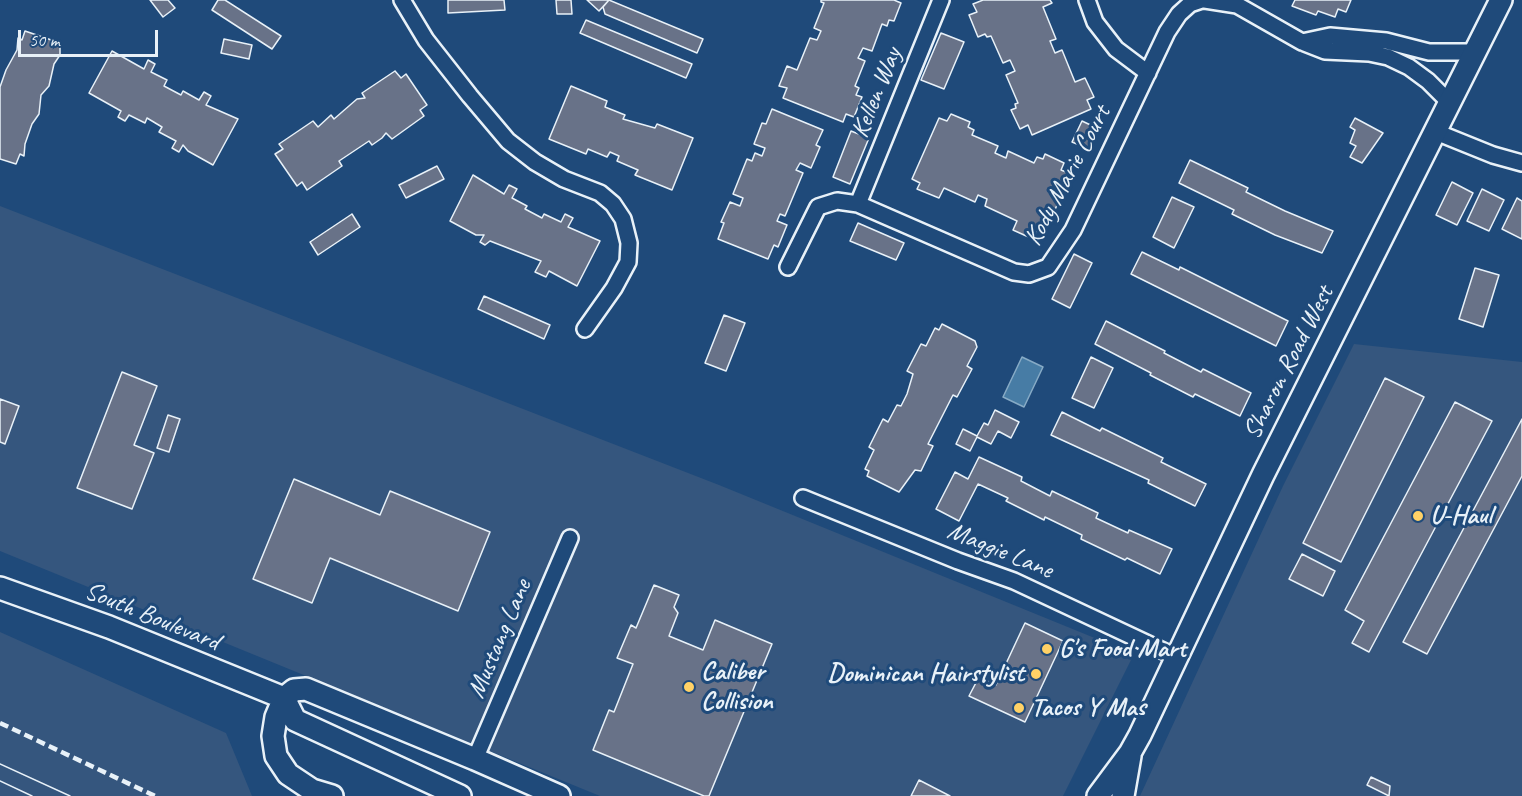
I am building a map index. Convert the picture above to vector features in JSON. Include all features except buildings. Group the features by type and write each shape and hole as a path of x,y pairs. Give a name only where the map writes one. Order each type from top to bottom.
{"main road":[{"name":"Sharon Road West","path":"1098,796 1130,753 1263,475 1501,0"},
{"name":"South Boulevard","path":"0,588 109,627 284,698"},
{"path":"332,796 312,790 288,774 276,756 273,736 276,717 284,698 294,690 306,689 559,796"},
{"path":"284,698 295,720 460,796"},
{"name":"Sharon Road West","path":"1123,796 1130,753"}],"street":[{"path":"402,0 426,40 508,141 535,162 564,179 600,193 613,204 623,219 629,243 628,262 614,288 585,329"},
{"name":"Kellen Way","path":"858,204 941,0"},
{"path":"1087,0 1095,21 1116,49 1148,73"},
{"name":"Kody Marie Court","path":"788,267 818,207 837,201 858,204 1014,272 1029,274 1048,267 1072,230 1167,32 1179,14 1190,4 1204,0 1237,5 1302,42 1325,51 1356,46 1369,53 1474,52"},
{"name":"Kody Marie Court","path":"1393,51 1449,102"},
{"path":"1436,132 1493,155 1522,163"},
{"name":"Maggie Lane","path":"803,498 958,561 1014,581 1176,657"},
{"name":"Mustang Lane","path":"476,759 570,538"}],"shaded area":[{"path":"0,206 719,485 1134,654 1063,796 600,796 0,551"},
{"path":"1354,344 1522,362 1522,796 1140,796 1283,486"},
{"path":"1022,357 1043,367 1024,407 1003,397"},
{"path":"0,632 226,733 252,796 0,796"}],"tram line":[{"path":"0,764 70,796"},
{"path":"0,781 32,796"}],"railway":[{"path":"0,723 155,796"}],"place":[{"name":"U-Haul","path":"1418,516"},
{"name":"G's Food Mart","path":"1047,649"},
{"name":"Dominican Hairstylist","path":"1036,674"},
{"name":"Caliber Collision","path":"689,687"},
{"name":"Tacos Y Mas","path":"1019,708"}]}
